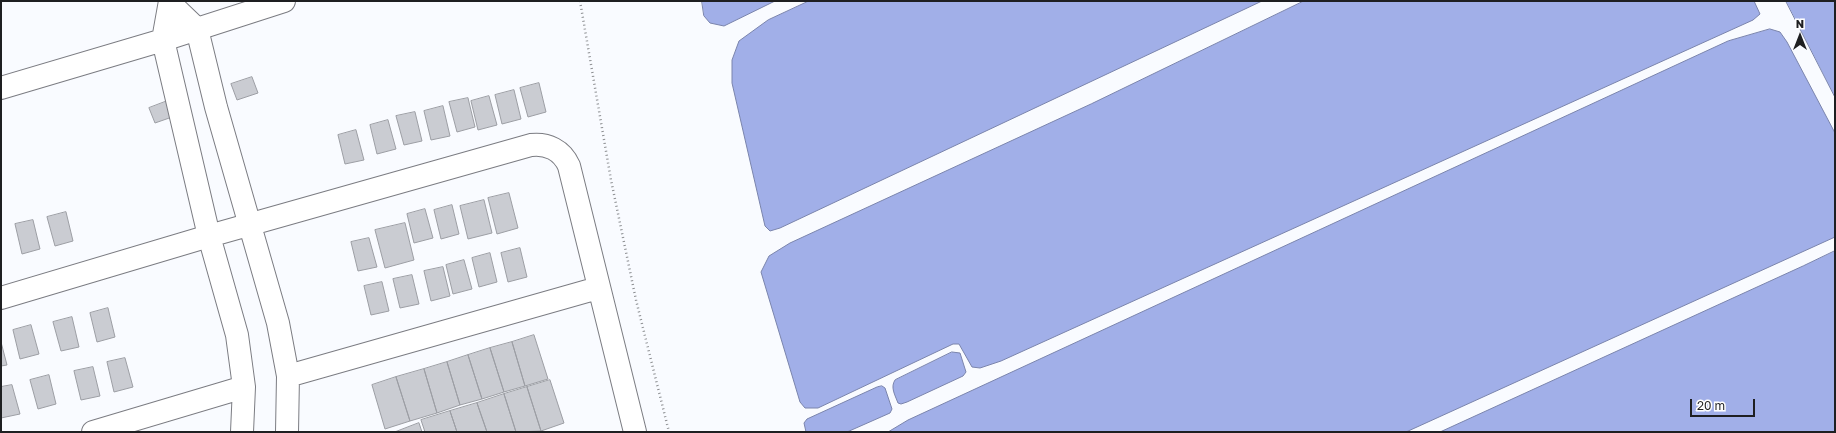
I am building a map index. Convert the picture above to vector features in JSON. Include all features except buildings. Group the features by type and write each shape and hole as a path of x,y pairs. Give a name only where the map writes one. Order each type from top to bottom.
{"street":[{"path":"1,88 164,40 284,1"},
{"path":"170,2 197,29 216,107 278,323 288,376 287,432"},
{"path":"170,2 164,40 209,236 237,335 244,387 242,432"},
{"path":"1,298 249,224 531,145 550,146 562,156 569,166 598,288 635,432"},
{"path":"288,376 598,288"},
{"path":"93,432 244,387"}],"path":[{"path":"580,1 617,210 636,300 669,432"}],"water":[{"path":"702,1 775,1 724,26 710,23 704,16"},
{"path":"809,1 1262,1 780,228 770,231 765,226 732,83 732,60 739,41 768,20"},
{"path":"1304,1 1754,1 1760,14 1753,20 1001,361 980,368 972,367 959,344 953,344 818,408 805,408 800,402 761,272 769,256 790,243 1091,104"},
{"path":"1786,1 1835,1 1835,97"},
{"path":"1770,29 1780,32 1787,42 1835,133 1835,237 1406,432 888,432 908,420 1728,41"},
{"path":"1835,251 1835,432 1440,432 1803,266"},
{"path":"952,352 960,353 966,372 963,376 907,402 901,404 898,403 893,388 895,380"},
{"path":"882,386 885,388 892,409 890,413 847,432 806,432 804,423 807,419"}]}
